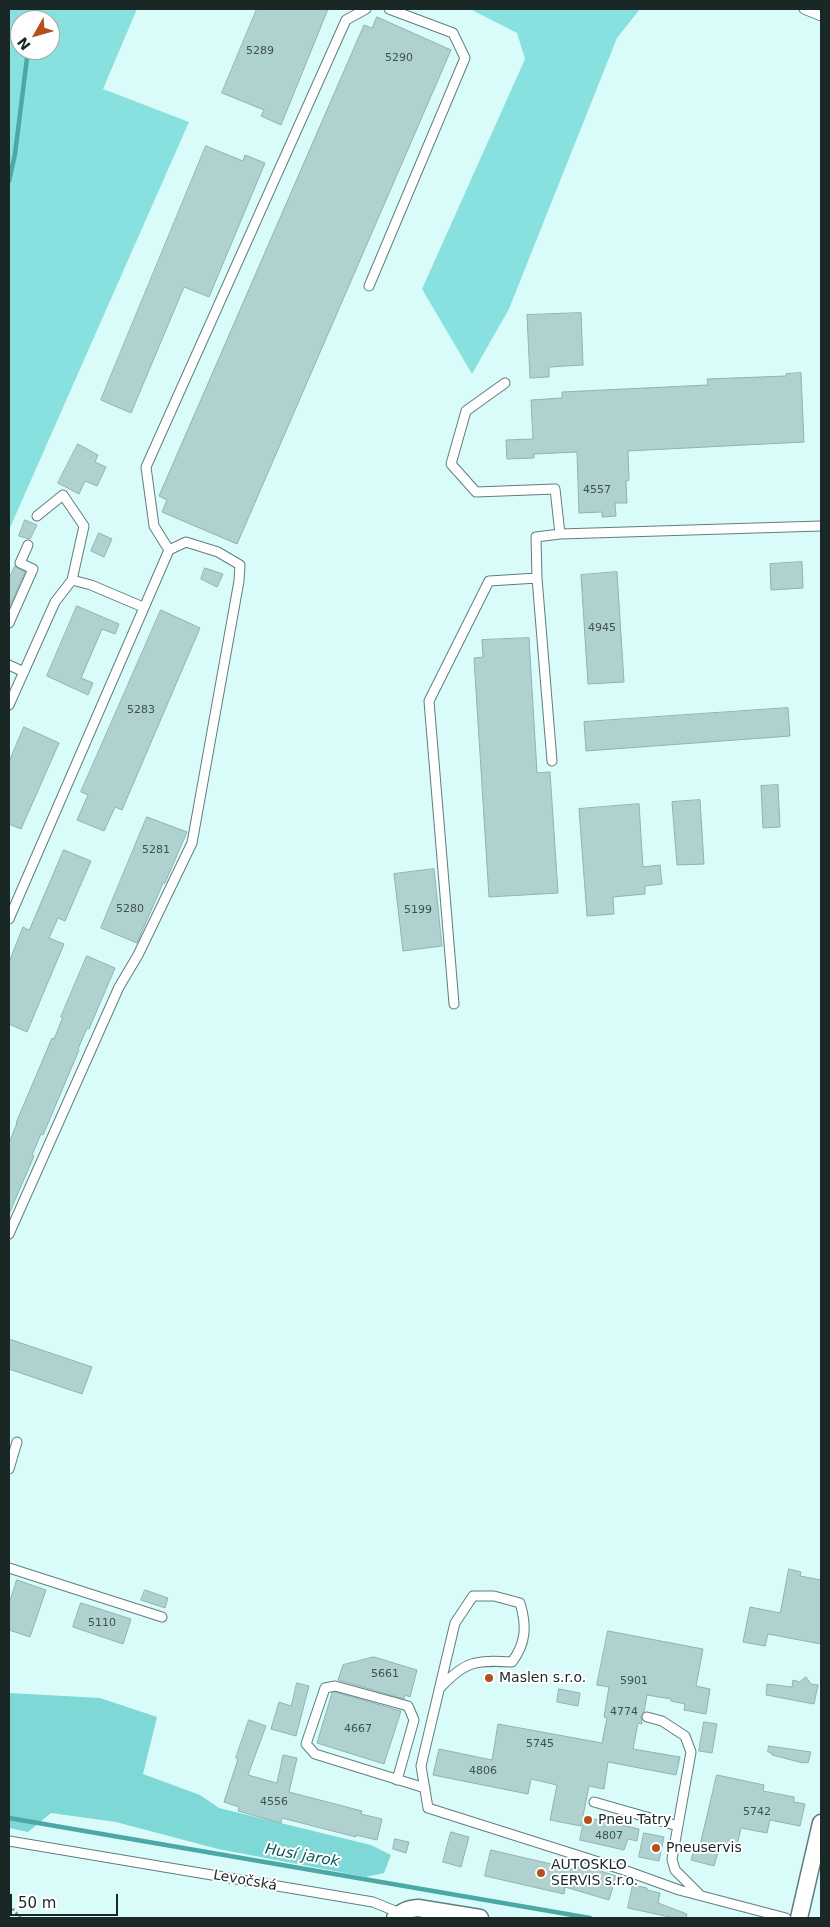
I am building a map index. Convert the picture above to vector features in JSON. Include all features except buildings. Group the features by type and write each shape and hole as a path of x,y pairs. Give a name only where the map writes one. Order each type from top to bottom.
{"street":[{"path":"799,1918 821,1823"},
{"name":"Levočská","path":"398,1916 409,1909 418,1908 480,1918"}],"lane":[{"path":"168,550 154,526 146,467 346,20 366,9"},
{"path":"369,286 465,58 453,33 388,9"},
{"path":"804,9 821,16"},
{"path":"505,382 466,411 451,464 476,492 554,489 560,534"},
{"path":"9,705 55,602 72,580 84,526 63,495 37,516"},
{"path":"552,761 536,578 536,537 560,534 821,526"},
{"path":"9,920 168,550 186,542 218,552 240,565 239,582 192,843 138,955 119,987 9,1234"},
{"path":"9,623 33,569 20,563 28,545"},
{"path":"454,1004 429,701 490,581 536,578"},
{"path":"72,580 91,585 143,607"},
{"path":"9,665 24,672"},
{"path":"9,1469 17,1442"},
{"path":"9,1568 162,1617"},
{"path":"440,1688 454,1672 474,1662 512,1662 521,1650 526,1622 520,1603 494,1596 473,1596 455,1623 420,1766 428,1808 701,1896 786,1918"},
{"path":"398,1780 414,1720 408,1706 335,1686 325,1688 306,1744 315,1754 398,1780 425,1788"},
{"path":"648,1717 662,1721 686,1736 691,1752 672,1859 675,1870 701,1896"},
{"path":"594,1802 678,1826"},
{"name":"Levočská","path":"9,1841 373,1902 398,1916"}],"path":[{"path":"9,1906 22,1918"}],"shaded area":[{"path":"9,9 137,9 103,89 189,122 9,530"},
{"path":"470,9 640,9 617,38 509,309 472,374 422,289 525,59 517,33"},
{"path":"9,1693 100,1698 157,1717 143,1774 200,1795 219,1808 371,1845 391,1855 384,1873 366,1877 218,1849 116,1822 51,1813 28,1832 9,1828"}],"waterway":[{"path":"9,181 15,154 27,60"},
{"name":"Husí jarok","path":"9,1818 590,1918"}],"place":[{"name":"Maslen s.r.o.","path":"489,1678"},
{"name":"Pneu Tatry","path":"588,1820"},
{"name":"Pneuservis","path":"656,1848"},
{"name":"AUTOSKLO SERVIS s.r.o.","path":"541,1873"}]}
